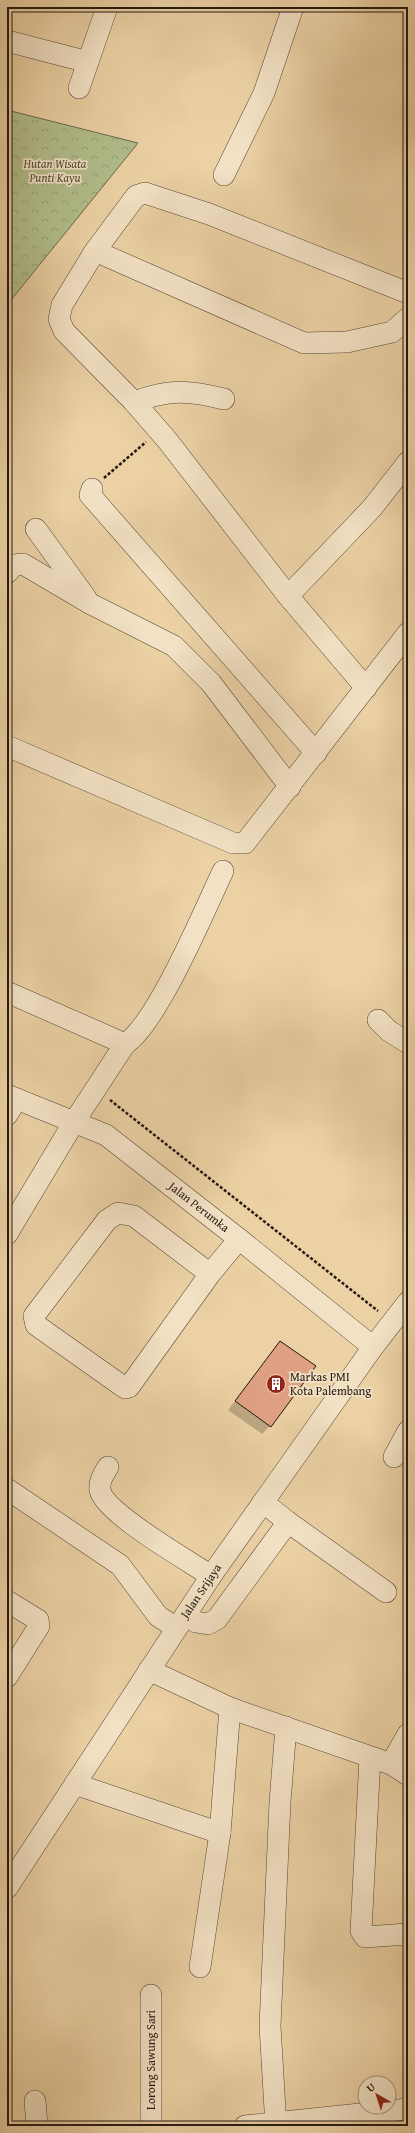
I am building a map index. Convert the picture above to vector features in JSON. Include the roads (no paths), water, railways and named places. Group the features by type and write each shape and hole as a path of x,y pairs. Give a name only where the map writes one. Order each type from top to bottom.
{"street":[{"path":"79,88 107,7"},
{"path":"224,175 264,93 293,7"},
{"path":"7,41 88,62"},
{"path":"366,688 288,596 167,440 134,402 64,331 59,319 62,305 95,251 136,196 145,193 209,214 408,292"},
{"path":"95,251 304,343 347,342 392,332 408,318"},
{"path":"134,402 152,396 175,392 196,392 224,398"},
{"path":"288,596 372,508 408,462"},
{"path":"92,489 90,495 316,753"},
{"path":"36,529 91,604"},
{"path":"7,573 14,565 22,564 91,604 174,646 211,683 290,787"},
{"path":"7,746 233,843 245,843 408,634"},
{"path":"7,1234 74,1122 125,1044 132,1039 145,1024 174,973 223,871"},
{"path":"7,992 125,1044"},
{"path":"378,1020 389,1031 408,1043"},
{"name":"Jalan Perumka","path":"10,1103 74,1122 106,1135 239,1238 374,1347"},
{"path":"210,1274 134,1216 118,1213 107,1220 34,1316 34,1321 36,1325 125,1388 132,1384 210,1274 239,1238"},
{"name":"Jalan Srijaya","path":"7,1888 211,1576 374,1347 402,1313"},
{"path":"394,1457 408,1431"},
{"path":"108,1467 100,1480 100,1490 112,1508 126,1520 211,1576"},
{"path":"7,1490 120,1565 158,1616 181,1621 208,1624 217,1619 288,1522"},
{"path":"263,1502 288,1522 386,1592"},
{"path":"7,1601 38,1620 39,1626 7,1677"},
{"path":"149,1670 230,1708 370,1756 400,1769 408,1734"},
{"path":"200,1967 220,1833 230,1708"},
{"path":"276,2125 270,2026 280,1802 286,1727"},
{"path":"370,1756 362,1934 365,1936 408,1934"},
{"path":"75,1784 220,1833"},
{"name":"Lorong Sawung Sari","path":"151,1995 151,2126"},
{"path":"35,2101 37,2126"},
{"path":"246,2126 276,2125 408,2109"}],"place":[{"name":"Markas PMI Kota Palembang","path":"276,1384"}],"park label":[{"name":"Hutan Wisata Punti Kayu","path":"55,171"}]}
